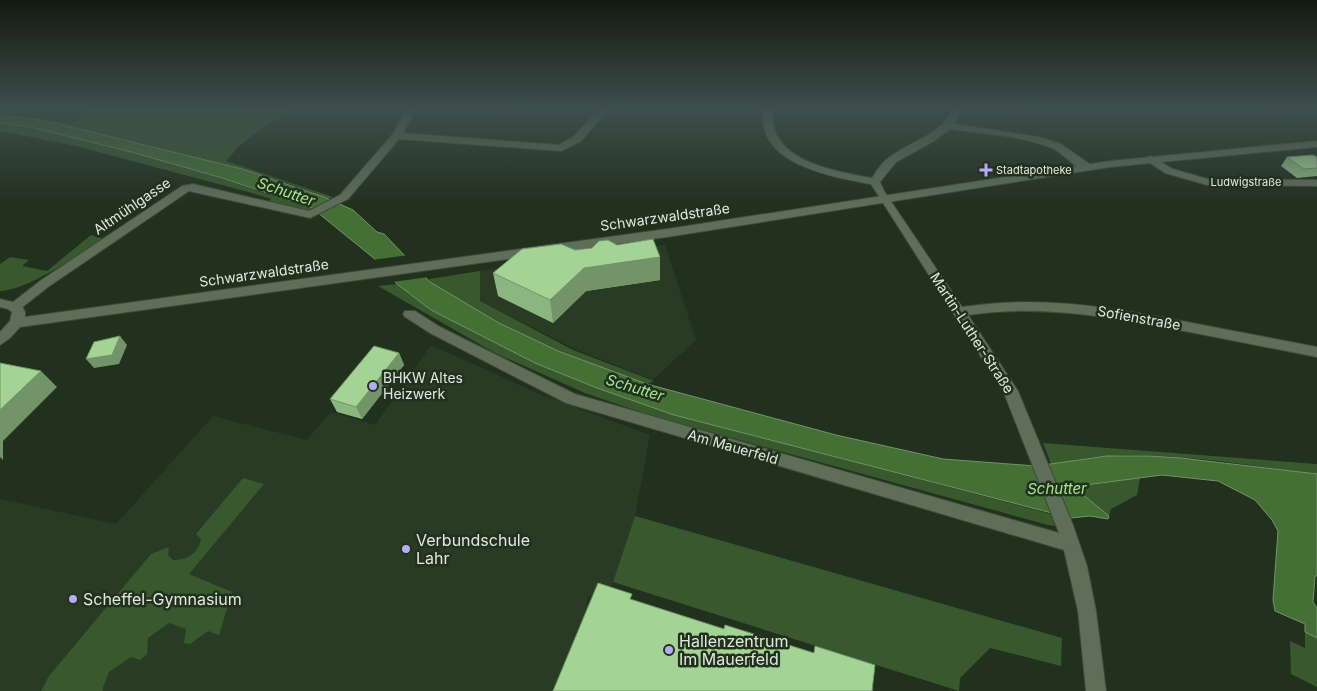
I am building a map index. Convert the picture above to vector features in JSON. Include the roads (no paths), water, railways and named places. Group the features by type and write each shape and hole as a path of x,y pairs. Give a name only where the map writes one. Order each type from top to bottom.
{"street":[{"name":"Altmühlgasse","path":"14,306 186,188 312,214 344,197 392,140"},
{"path":"450,140 561,148 575,140"},
{"path":"776,140 805,164 819,170 875,182 881,171 891,161 926,140"},
{"path":"1039,140 1057,146 1087,167"},
{"name":"Schwarzwaldstraße","path":"17,323 438,263 667,233 1087,167 1317,144"},
{"name":"Ludwigstraße","path":"1152,159 1169,171 1207,182 1317,183"},
{"name":"Martin-Luther-Straße","path":"875,182 1011,391 1071,544 1087,611 1096,691"},
{"path":"0,303 14,306 19,310 17,323 0,340"},
{"name":"Sofienstraße","path":"958,312 984,308 1057,306 1109,312 1317,352"},
{"name":"Am Mauerfeld","path":"410,314 435,330 571,399 1071,544"}],"water":[{"name":"Schutter","path":"83,140 125,140 242,169 324,197 353,210 377,232 384,234 430,282 499,323 558,351 647,384 836,435 943,459 1036,466 1107,456 1149,456 1317,474 1317,576 1315,576 1313,602 1317,608 1317,638 1305,632 1305,624 1275,611 1273,600 1278,531 1272,520 1255,500 1218,481 1162,475 1085,485 1082,494 1109,516 1108,519 1090,516 1071,518 674,415 597,388 535,363 431,310 397,284 376,260 312,208 222,178"}],"place":[{"name":"Stadtapotheke","path":"986,170"},
{"name":"BHKW Altes Heizwerk","path":"373,386"},
{"name":"Verbundschule Lahr","path":"406,549"},
{"name":"Scheffel-Gymnasium","path":"73,599"},
{"name":"Hallenzentrum Im Mauerfeld","path":"669,650"}]}
